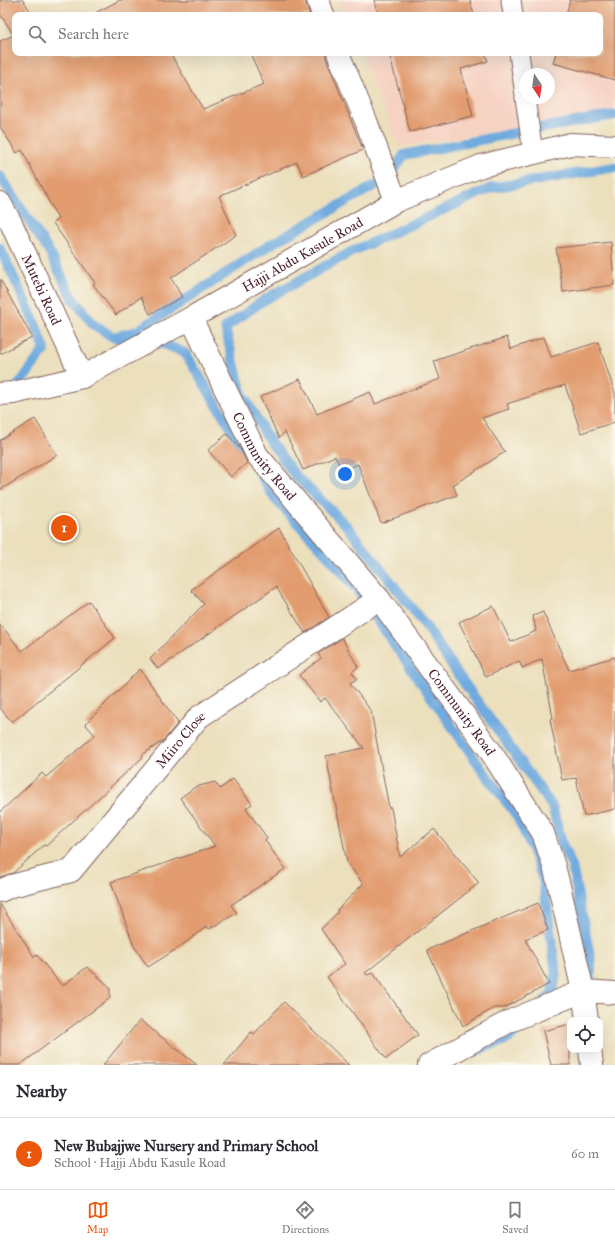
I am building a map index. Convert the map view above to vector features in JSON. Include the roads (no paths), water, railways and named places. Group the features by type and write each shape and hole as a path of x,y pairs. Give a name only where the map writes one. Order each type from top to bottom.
{"street":[{"path":"318,0 322,12"},
{"path":"339,56 366,121 396,201"},
{"name":"Hajji Abdu Kasule Road","path":"0,394 14,393 82,378 191,318 396,201 481,166 571,144 615,146"},
{"name":"Mutebi Road","path":"0,203 11,223 82,378"},
{"name":"Community Road","path":"191,318 257,455 379,599 489,748 543,832 560,890 583,991 587,1017"},
{"name":"Miiro Close","path":"0,891 12,886 71,871 199,717 379,599"},
{"path":"429,1065 508,1022 583,991 615,993"},
{"path":"590,1053 592,1065"}],"lane":[{"path":"511,0 513,12"},
{"path":"519,56 521,68"},
{"path":"527,104 533,153"}],"waterway":[{"path":"0,176 50,253 73,299 94,325 113,337 137,331 273,243 388,178 404,155 615,115"},
{"path":"591,988 591,961 572,866 563,846 552,806 457,673 425,625 347,526 295,475 269,440 242,394 225,328 264,300 351,252 491,188 615,167"},
{"path":"0,248 33,319 45,349 15,390"},
{"path":"113,337 134,342 164,344 185,353 242,446"},
{"path":"256,468 275,499 324,551 358,591 481,768 517,816 532,849 543,879 556,974 552,994 545,1001"},
{"path":"470,1053 508,1039 526,1021"}],"place":[{"name":"New Bubajjwe Nursery and Primary School","path":"64,528"}]}
